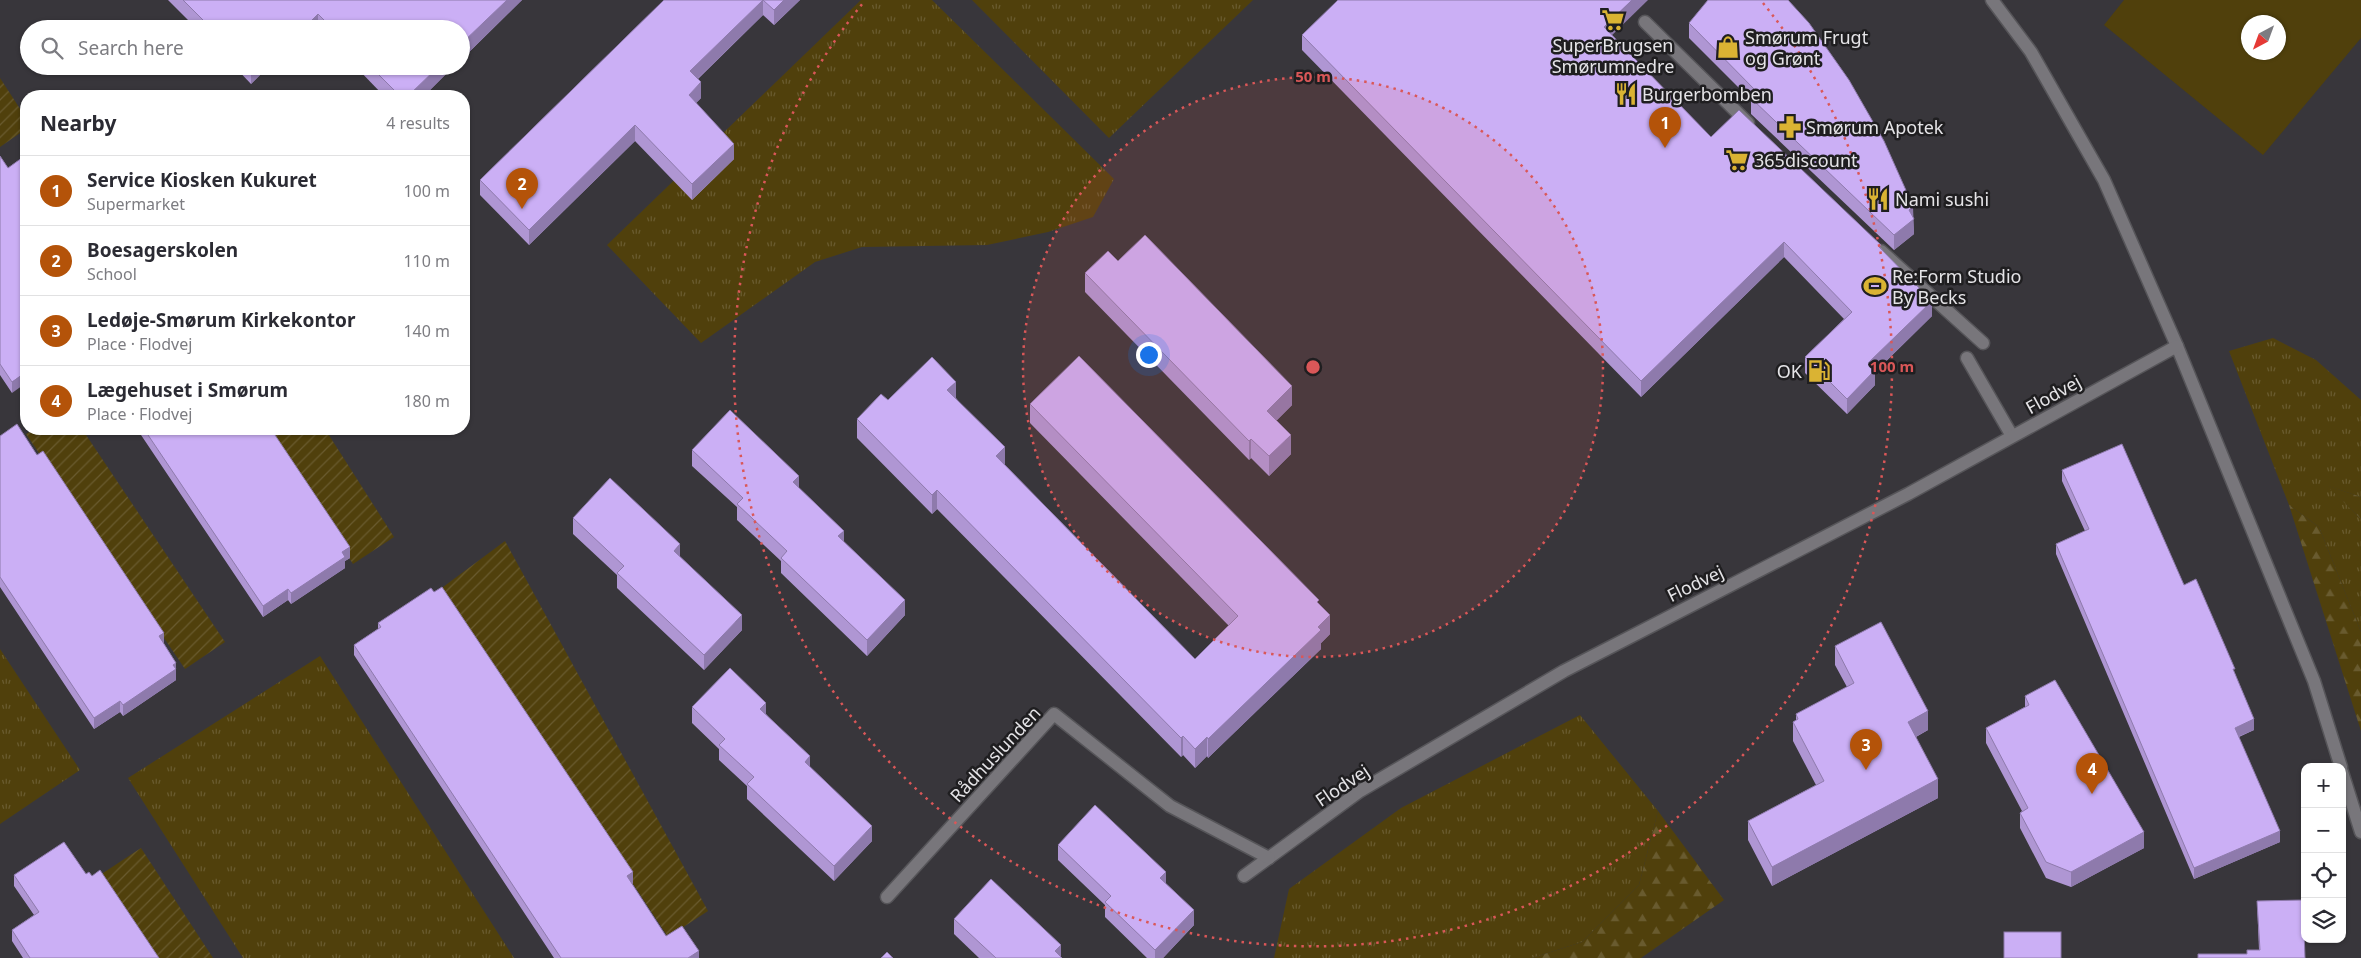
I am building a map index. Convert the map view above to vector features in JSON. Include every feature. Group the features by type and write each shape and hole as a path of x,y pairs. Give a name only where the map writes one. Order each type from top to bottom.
{"street":[{"path":"1992,0 2031,52 2104,180 2177,346 2314,681 2339,763"},
{"path":"1644,22 1758,133"},
{"path":"1873,243 1983,343"},
{"name":"Flodvej","path":"1244,876 1360,791 1564,671 1899,499 2177,346"},
{"path":"1967,358 2012,436"},
{"name":"Rådhuslunden","path":"887,897 1054,714 1170,806 1269,858"},
{"path":"2346,785 2361,832"}],"green space":[{"path":"861,0 932,0 1114,179 1093,217 1048,232 987,245 862,247 815,262 701,343 607,245"},
{"path":"972,0 1253,0 1109,138"},
{"path":"2124,0 2361,0 2361,38 2263,155 2104,25"},
{"path":"0,78 20,109 20,133 0,147"},
{"path":"2273,338 2316,360 2361,400 2361,497 2328,486 2361,519 2361,632 2319,527 2289,505 2229,351"},
{"path":"27,435 86,435 225,642 185,669"},
{"path":"269,435 329,435 394,537 353,564"},
{"path":"2326,485 2361,497 2361,519"},
{"path":"2289,505 2319,527 2361,632 2361,731"},
{"path":"505,541 708,911 668,937 439,590"},
{"path":"0,649 80,770 0,824"},
{"path":"320,656 514,958 243,958 128,778"},
{"path":"1580,715 1658,811 1639,885 1582,942 1532,958 1274,958 1289,889 1401,808"},
{"path":"1658,811 1724,900 1641,958 1532,958 1582,942 1639,885"},
{"path":"141,848 213,958 150,958 97,877"}],"building":[{"path":"183,0 507,0 470,35 470,20 324,20 318,14 312,20 203,20"},
{"path":"664,0 763,0 690,71 701,82 689,95 734,144 692,184 635,125 529,230 480,180"},
{"path":"763,0 784,0 774,10"},
{"path":"1338,0 1632,0 1604,27 1711,137 1739,110 1881,245 1879,247 1932,301 1868,363 1875,370 1847,399 1805,357 1852,312 1784,242 1641,381 1302,35"},
{"path":"1708,0 1788,0 1809,23 1849,80 1884,141 1913,206 1909,210 1914,219 1894,235 1751,98 1757,92 1689,23"},
{"path":"379,75 430,75 414,90 394,90"},
{"path":"0,156 8,168 20,159 20,376 12,382 0,364"},
{"path":"1145,235 1292,386 1267,411 1291,435 1269,456 1251,439 1249,441 1085,273 1108,251 1118,261"},
{"path":"1079,356 1319,600 1317,602 1330,615 1318,627 1321,630 1208,739 1207,737 1195,749 1183,736 1181,738 937,490 932,495 857,419 881,394 888,400 932,357 956,382 947,390 1005,447 996,456 1195,659 1238,616 1030,404"},
{"path":"730,410 799,476 793,482 844,531 838,536 905,600 867,640 781,558 787,551 737,504 743,498 692,450"},
{"path":"17,424 20,429 20,435 24,435 37,455 43,451 164,633 159,636 176,663 173,665 176,669 123,705 120,701 94,718 0,577 0,436"},
{"path":"148,435 275,435 350,547 342,552 345,557 291,593 288,589 263,606"},
{"path":"2122,444 2184,585 2196,579 2235,669 2233,669 2254,719 2235,728 2280,831 2194,868 2056,544 2089,529 2062,470"},
{"path":"610,478 680,544 674,551 742,615 704,655 617,573 624,566 573,518"},
{"path":"442,587 633,872 627,876 666,936 682,926 699,951 688,958 561,958 354,645 381,627 378,623 431,588 434,592"},
{"path":"1881,622 1928,711 1908,722 1938,779 1772,867 1748,821 1824,781 1793,722 1798,719 1796,714 1854,683 1835,646"},
{"path":"730,668 766,703 760,709 810,756 805,762 872,826 834,866 747,784 754,777 719,745 725,739 692,707"},
{"path":"2055,680 2144,832 2071,872 2046,862 2020,813 2028,808 1986,728 2029,705 2025,696"},
{"path":"1095,805 1166,872 1160,878 1194,910 1155,950 1105,902 1111,896 1058,845"},
{"path":"64,842 86,874 89,872 92,876 100,870 159,958 30,958 12,930 39,912 14,875"},
{"path":"991,879 1061,945 1055,951 1062,958 996,958 954,919"},
{"path":"2301,900 2301,943 2304,943 2305,958 2198,958 2198,954 2247,954 2247,950 2260,950 2257,901"},
{"path":"2004,932 2061,932 2061,958 2004,958"},
{"path":"887,952 893,958 881,958"}],"place":[{"name":"SuperBrugsen Smørumnedre","path":"1613,20"},
{"name":"Smørum Frugt og Grønt","path":"1728,47"},
{"name":"Burgerbomben","path":"1626,94"},
{"name":"Smørum Apotek","path":"1790,127"},
{"name":"Service Kiosken Kukuret","path":"1665,148"},
{"name":"365discount","path":"1737,160"},
{"name":"Nami sushi","path":"1878,199"},
{"name":"Boesagerskolen","path":"522,209"},
{"name":"Re:Form Studio By Becks","path":"1875,286"},
{"name":"OK","path":"1819,371"},
{"name":"Ledøje-Smørum Kirkekontor","path":"1866,770"},
{"name":"Lægehuset i Smørum","path":"2092,794"}]}
